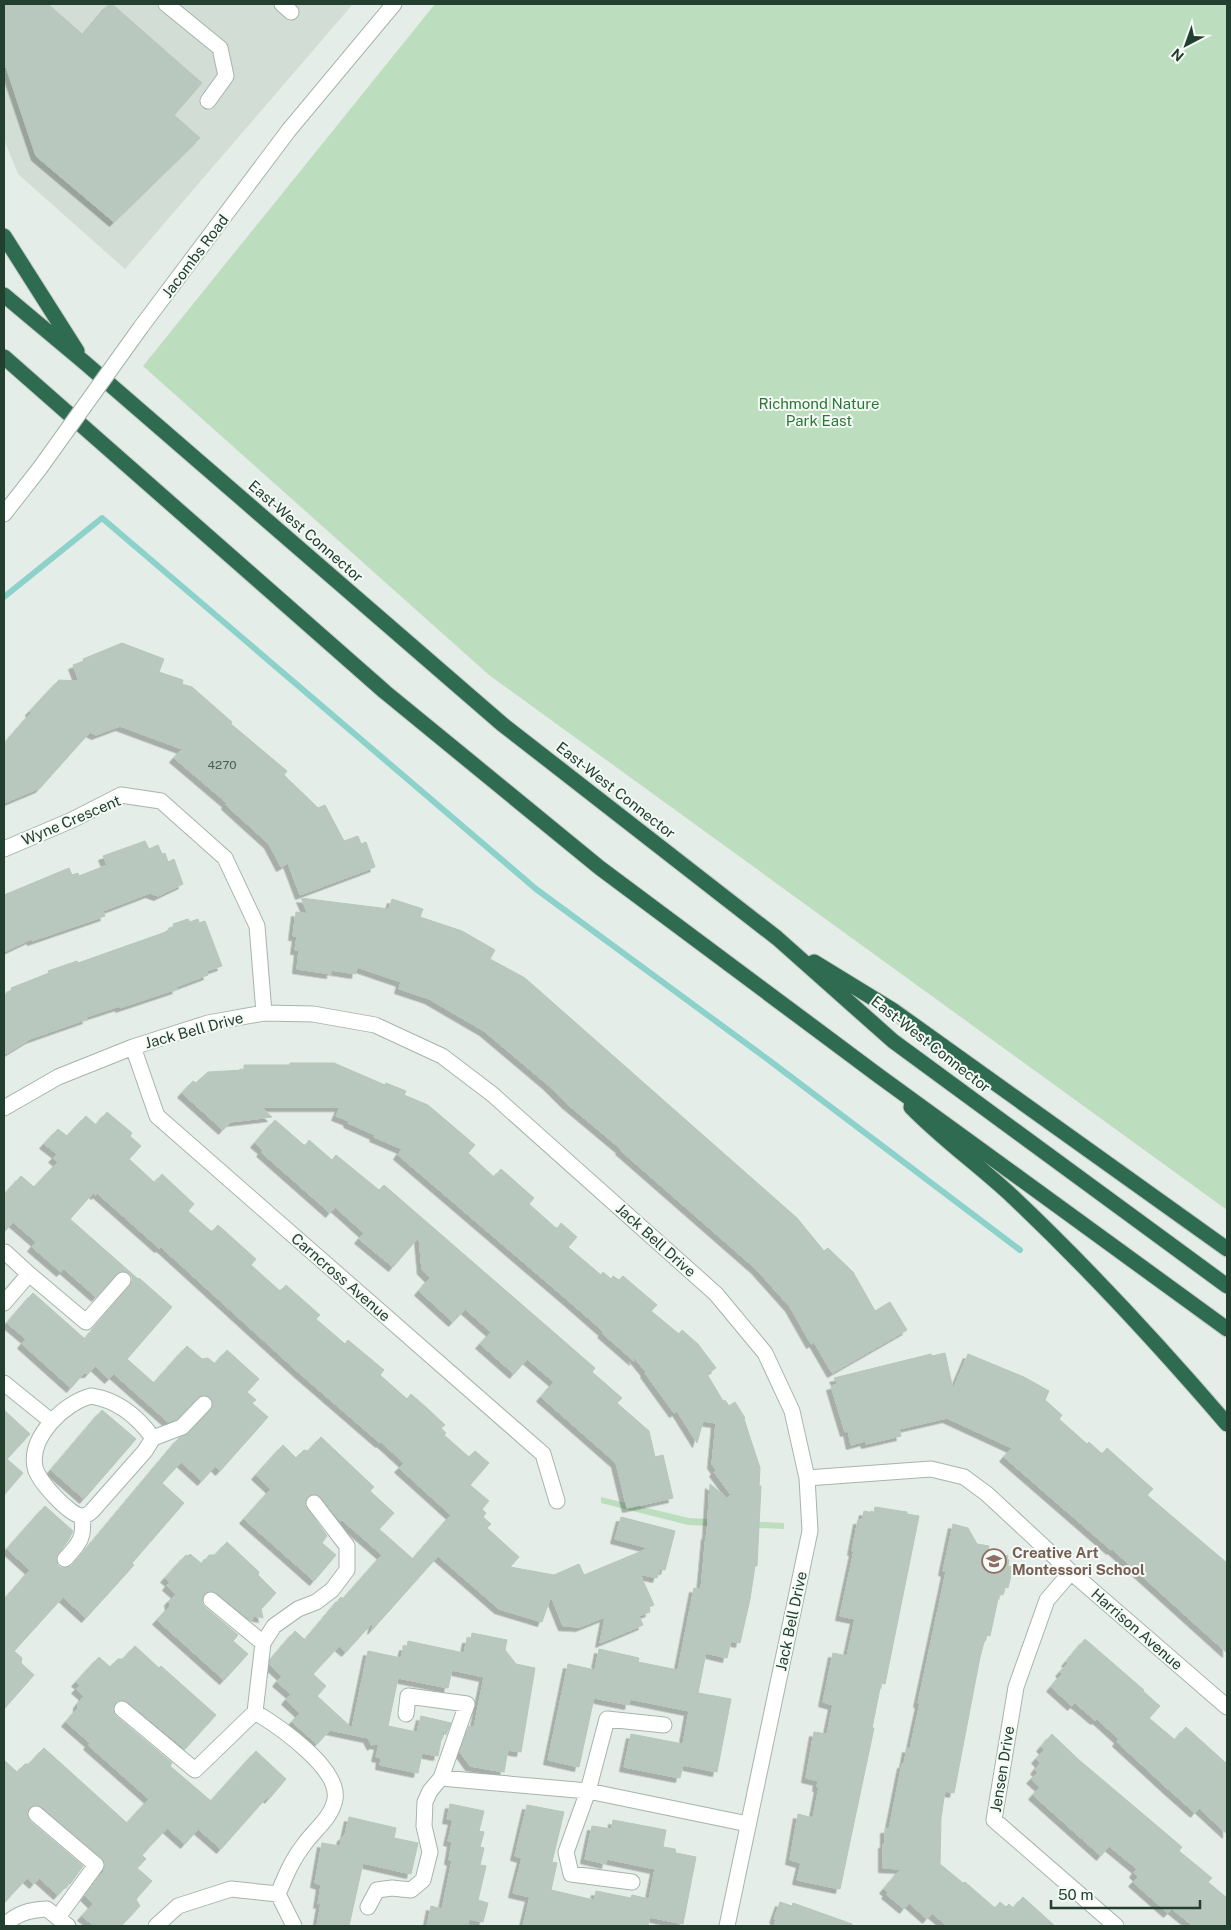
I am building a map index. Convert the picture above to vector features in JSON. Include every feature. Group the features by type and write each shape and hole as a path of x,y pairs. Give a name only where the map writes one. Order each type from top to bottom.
{"highway":[{"path":"4,236 84,362"},
{"name":"East-West Connector","path":"4,295 502,724 777,938 893,1041 1227,1286"},
{"path":"4,357 377,685 600,868 880,1076 1227,1328"},
{"path":"777,938 894,1011 1227,1249"},
{"path":"880,1076 932,1128 1012,1196 1072,1255 1227,1424"},
{"path":"1188,1222 1227,1241"}],"street":[{"path":"166,4 220,48 226,76 208,101"},
{"name":"Jacombs Road","path":"4,514 289,130 394,4"},
{"name":"Wyne Crescent","path":"4,849 72,820 121,795 161,801 226,858 257,926 264,1013"},
{"name":"Jack Bell Drive","path":"4,1108 11,1102 58,1077 133,1047 208,1023 264,1013 313,1014 375,1025 442,1056 492,1094 716,1294 765,1353 792,1411 806,1478 810,1531 727,1926"},
{"name":"Carncross Avenue","path":"133,1047 157,1116 543,1454 557,1501"},
{"path":"5,1252 86,1322 123,1280"},
{"path":"4,1303 29,1274"},
{"path":"4,1383 52,1421"},
{"path":"153,1438 138,1420 105,1398 91,1396 79,1399 52,1421 36,1447 35,1469 40,1480 48,1490 75,1513 82,1516 87,1515 146,1451 153,1438 182,1427 204,1404"},
{"name":"Harrison Avenue","path":"806,1478 932,1468 964,1478 987,1494 1071,1572 1227,1707"},
{"path":"122,1709 195,1770 255,1712 263,1643 274,1626 298,1609 316,1602 332,1590 347,1570 347,1546 314,1503"},
{"path":"65,1559 82,1538 82,1516"},
{"name":"Jensen Drive","path":"1071,1572 1047,1600 1016,1687 994,1820 1116,1926"},
{"path":"211,1600 263,1643"},
{"path":"368,1907 377,1890 392,1888 411,1890 423,1880 430,1852 424,1826 425,1802 430,1791 441,1778 467,1704 408,1696 406,1714"},
{"path":"255,1712 279,1727 310,1753 334,1784 335,1799 327,1817 303,1845 289,1868 278,1894 294,1926"},
{"path":"632,1882 571,1874 566,1852 588,1791 607,1719 664,1726"},
{"path":"441,1778 588,1791 748,1824"},
{"path":"4,1926 11,1919 30,1910 47,1909 63,1922 96,1865 36,1814"},
{"path":"156,1926 178,1906 231,1889 278,1894"}],"shaded area":[{"path":"4,4 353,4 125,269 18,174 4,139"}],"green space":[{"name":"Richmond Nature Park East","path":"435,4 1227,4 1227,1210 489,675 143,366"},
{"path":"601,1497 689,1518 784,1523 784,1529 688,1525 601,1503"}],"building":[{"path":"4,4 48,4 83,35 109,4 112,4 202,83 174,115 200,138 114,222 36,156 4,61"},
{"path":"122,643 164,659 159,672 183,680 182,684 192,687 232,722 231,724 287,771 284,775 318,808 325,805 344,841 358,836 361,844 366,842 375,867 300,895 288,863 281,867 269,844 226,805 227,803 174,758 182,749 120,726 96,735 90,732 40,788 4,803 4,744 31,713 30,711 59,680 79,681 73,665"},
{"path":"145,841 149,849 158,845 162,854 165,853 168,862 174,859 183,884 158,896 150,893 103,911 105,916 32,941 31,939 4,952 4,895 69,868 72,875 78,873 79,876 107,865 103,856"},
{"path":"301,898 389,909 392,899 423,909 420,917 462,931 495,950 490,959 525,978 797,1218 824,1251 828,1248 853,1272 875,1311 890,1302 907,1330 832,1373 814,1342 811,1344 790,1307 756,1269 621,1149 566,1103 548,1085 484,1031 429,999 399,989 401,982 357,967 356,974 331,970 331,974 297,969 299,950 295,950 297,936 293,936 296,912 308,914"},
{"path":"188,919 190,922 198,919 199,923 205,921 222,966 207,971 208,975 176,987 177,989 86,1017 87,1019 30,1039 4,1055 4,995 12,991 11,988 49,973 48,971 77,961 78,963 163,933 174,927 173,924"},
{"path":"290,1063 334,1063 385,1085 386,1083 406,1091 404,1095 428,1105 475,1145 468,1153 494,1177 501,1169 534,1198 529,1204 557,1229 561,1223 577,1237 568,1247 601,1275 603,1272 611,1279 613,1276 619,1280 623,1276 657,1305 651,1311 679,1334 682,1330 698,1344 716,1368 707,1374 723,1401 725,1400 729,1406 735,1402 745,1418 760,1468 759,1486 761,1486 757,1566 755,1566 740,1643 731,1641 727,1658 706,1653 698,1693 731,1699 717,1772 683,1765 680,1778 624,1767 631,1734 683,1744 689,1711 630,1699 629,1705 594,1698 579,1767 548,1760 568,1664 595,1670 599,1649 639,1658 638,1662 678,1670 694,1588 701,1589 710,1484 727,1498 731,1495 714,1472 716,1470 712,1464 716,1423 703,1421 697,1443 677,1411 674,1413 632,1355 634,1361 571,1303 398,1155 402,1149 374,1137 375,1135 336,1116 340,1107 261,1107 272,1117 230,1122 223,1130 182,1093 193,1081 196,1083 208,1072 244,1070 244,1065 290,1065"},
{"path":"107,1112 132,1133 130,1136 141,1146 129,1159 155,1183 162,1174 194,1204 188,1211 212,1232 218,1225 256,1259 251,1265 280,1291 286,1285 320,1315 316,1319 345,1344 348,1340 384,1370 380,1375 407,1399 411,1394 427,1408 445,1425 441,1428 446,1433 444,1435 469,1457 475,1451 489,1463 470,1485 489,1501 482,1509 486,1513 483,1517 491,1524 487,1528 519,1557 510,1567 554,1575 579,1564 584,1575 649,1548 615,1539 621,1517 675,1531 665,1570 660,1569 657,1578 640,1574 654,1605 649,1607 650,1612 639,1616 643,1625 600,1643 605,1617 580,1627 563,1626 551,1596 542,1622 499,1609 438,1556 372,1630 374,1621 346,1652 339,1646 313,1674 326,1686 317,1696 352,1728 368,1651 401,1658 404,1646 407,1647 408,1641 464,1653 467,1639 471,1639 472,1633 507,1640 505,1650 516,1664 535,1668 521,1752 508,1750 504,1772 470,1766 460,1752 469,1726 474,1727 484,1677 452,1670 448,1688 398,1678 388,1726 417,1732 421,1716 451,1723 446,1735 443,1730 438,1756 422,1753 418,1773 380,1765 381,1758 376,1757 379,1745 374,1744 372,1746 368,1738 330,1730 317,1744 292,1722 300,1713 286,1700 291,1694 277,1682 282,1676 270,1665 271,1659 295,1631 305,1640 341,1597 343,1599 382,1555 342,1520 340,1521 321,1497 312,1494 306,1499 305,1505 327,1536 322,1543 336,1555 314,1581 244,1519 271,1489 256,1475 283,1445 296,1458 304,1450 308,1451 321,1437 374,1487 370,1491 394,1513 379,1529 413,1559 451,1515 399,1468 404,1463 381,1442 298,1372 161,1247 159,1248 97,1193 96,1195 93,1193 70,1219 172,1307 127,1359 154,1383 187,1346 202,1359 208,1358 215,1364 227,1350 259,1379 247,1392 256,1400 252,1403 268,1417 220,1471 215,1466 202,1481 181,1462 162,1483 184,1503 132,1563 134,1565 86,1618 63,1597 14,1651 22,1658 21,1663 34,1675 4,1709 4,1600 30,1570 7,1549 45,1506 73,1531 56,1557 58,1566 62,1568 72,1566 179,1438 189,1433 213,1406 210,1397 201,1395 177,1419 168,1422 114,1374 109,1379 95,1366 89,1373 84,1373 71,1388 22,1344 26,1339 7,1323 33,1293 85,1339 132,1282 132,1277 129,1273 120,1271 96,1297 64,1269 61,1272 32,1247 36,1242 13,1222 4,1232 4,1195 21,1176 34,1187 58,1162 53,1158 57,1154 44,1144 58,1129 67,1136 86,1116 96,1125"},
{"path":"275,1120 305,1146 309,1140 332,1160 336,1155 379,1190 384,1185 595,1368 592,1372 622,1398 617,1403 649,1431 655,1457 663,1455 673,1498 627,1508 616,1463 541,1397 554,1382 527,1359 514,1374 480,1344 491,1332 465,1309 453,1322 419,1291 430,1278 422,1270 419,1237 393,1267 359,1239 364,1233 335,1207 330,1213 261,1152 263,1150 255,1143"},
{"path":"945,1353 953,1389 968,1354 1024,1377 1049,1391 1045,1400 1062,1415 1059,1419 1087,1444 1089,1442 1102,1454 1107,1448 1153,1489 1147,1495 1227,1563 1227,1653 1112,1549 1004,1457 1012,1448 947,1418 899,1429 901,1436 866,1444 865,1441 851,1445 848,1431 845,1432 831,1386 838,1384 834,1378 931,1354 932,1356"},
{"path":"4,1410 30,1434 7,1459 23,1473 4,1495"},
{"path":"102,1410 136,1439 84,1499 51,1470"},
{"path":"875,1507 907,1512 907,1514 919,1516 885,1684 881,1683 872,1728 874,1728 840,1889 797,1880 801,1863 790,1860 798,1814 813,1818 819,1787 817,1787 818,1781 806,1778 814,1732 827,1734 833,1705 823,1702 833,1653 847,1656 855,1619 840,1616 854,1551 852,1551 858,1520 862,1520 864,1511 874,1513"},
{"path":"953,1524 968,1528 977,1544 989,1546 988,1552 1008,1556 1008,1566 1013,1567 1008,1588 1005,1587 1003,1595 999,1594 990,1636 986,1635 980,1657 954,1793 945,1791 941,1818 940,1864 963,1883 965,1882 995,1908 1000,1902 1006,1907 1009,1904 1013,1908 1023,1897 1055,1926 947,1926 932,1913 927,1919 909,1903 904,1909 886,1894 888,1892 884,1889 901,1869 883,1868 885,1829 889,1829 902,1764 904,1764 907,1748 910,1749 946,1572 943,1571"},
{"path":"227,1542 259,1572 258,1575 276,1593 261,1609 263,1618 254,1616 251,1621 217,1593 208,1591 204,1594 202,1603 238,1635 233,1641 248,1654 224,1680 157,1620 170,1606 169,1601 176,1594 167,1586 170,1582 165,1578 186,1555 190,1554 202,1564 209,1555 215,1555"},
{"path":"1085,1639 1160,1706 1149,1718 1175,1740 1186,1727 1227,1764 1227,1834 1199,1808 1195,1813 1117,1742 1119,1739 1097,1719 1095,1720 1075,1703 1072,1706 1051,1687 1062,1674 1060,1672 1068,1663 1066,1662"},
{"path":"135,1646 159,1668 161,1666 216,1715 185,1749 128,1702 123,1700 115,1703 113,1708 116,1716 172,1763 170,1766 211,1801 256,1751 286,1779 269,1799 267,1797 221,1849 198,1829 185,1844 167,1828 142,1855 146,1859 137,1868 152,1881 136,1899 140,1906 121,1926 94,1926 82,1916 93,1904 85,1896 104,1871 105,1861 42,1807 32,1805 27,1813 30,1821 83,1866 70,1884 58,1895 39,1878 34,1884 27,1878 4,1903 4,1760 17,1772 25,1764 29,1764 44,1748 127,1823 149,1799 88,1745 90,1743 66,1722 78,1708 78,1704 84,1696 76,1689 80,1685 76,1682 99,1657 110,1667 118,1659 123,1659"},
{"path":"1052,1734 1078,1759 1182,1847 1179,1851 1212,1878 1208,1882 1227,1898 1227,1926 1193,1926 1172,1909 1168,1913 1133,1882 1138,1877 1134,1873 1137,1869 1109,1846 1101,1856 1033,1795 1040,1787 1031,1779 1038,1772 1035,1770 1040,1763 1036,1759 1044,1750 1041,1747"},
{"path":"450,1804 484,1811 479,1831 484,1832 480,1847 484,1848 480,1865 486,1866 478,1900 488,1903 483,1922 469,1919 467,1926 427,1926 431,1906 442,1909 452,1861 449,1860 452,1842 448,1841 453,1820 447,1819"},
{"path":"527,1805 564,1812 552,1862 557,1863 551,1890 594,1900 596,1891 631,1898 632,1895 649,1899 655,1869 607,1859 606,1864 585,1859 592,1826 612,1829 613,1820 666,1830 663,1847 675,1849 676,1853 696,1857 683,1924 650,1917 648,1926 523,1926 530,1897 513,1893 522,1858 515,1856"},
{"path":"349,1817 396,1828 394,1838 418,1843 411,1874 363,1863 349,1926 317,1926 321,1903 318,1904 321,1885 315,1883 322,1843 340,1846 342,1837 345,1835"},
{"path":"780,1902 792,1906 793,1903 852,1924 852,1926 774,1926 776,1919 774,1919"}],"waterway":[{"path":"4,597 102,518 536,889 770,1061 1020,1250"}],"place":[{"name":"Creative Art Montessori School","path":"994,1561"}]}
